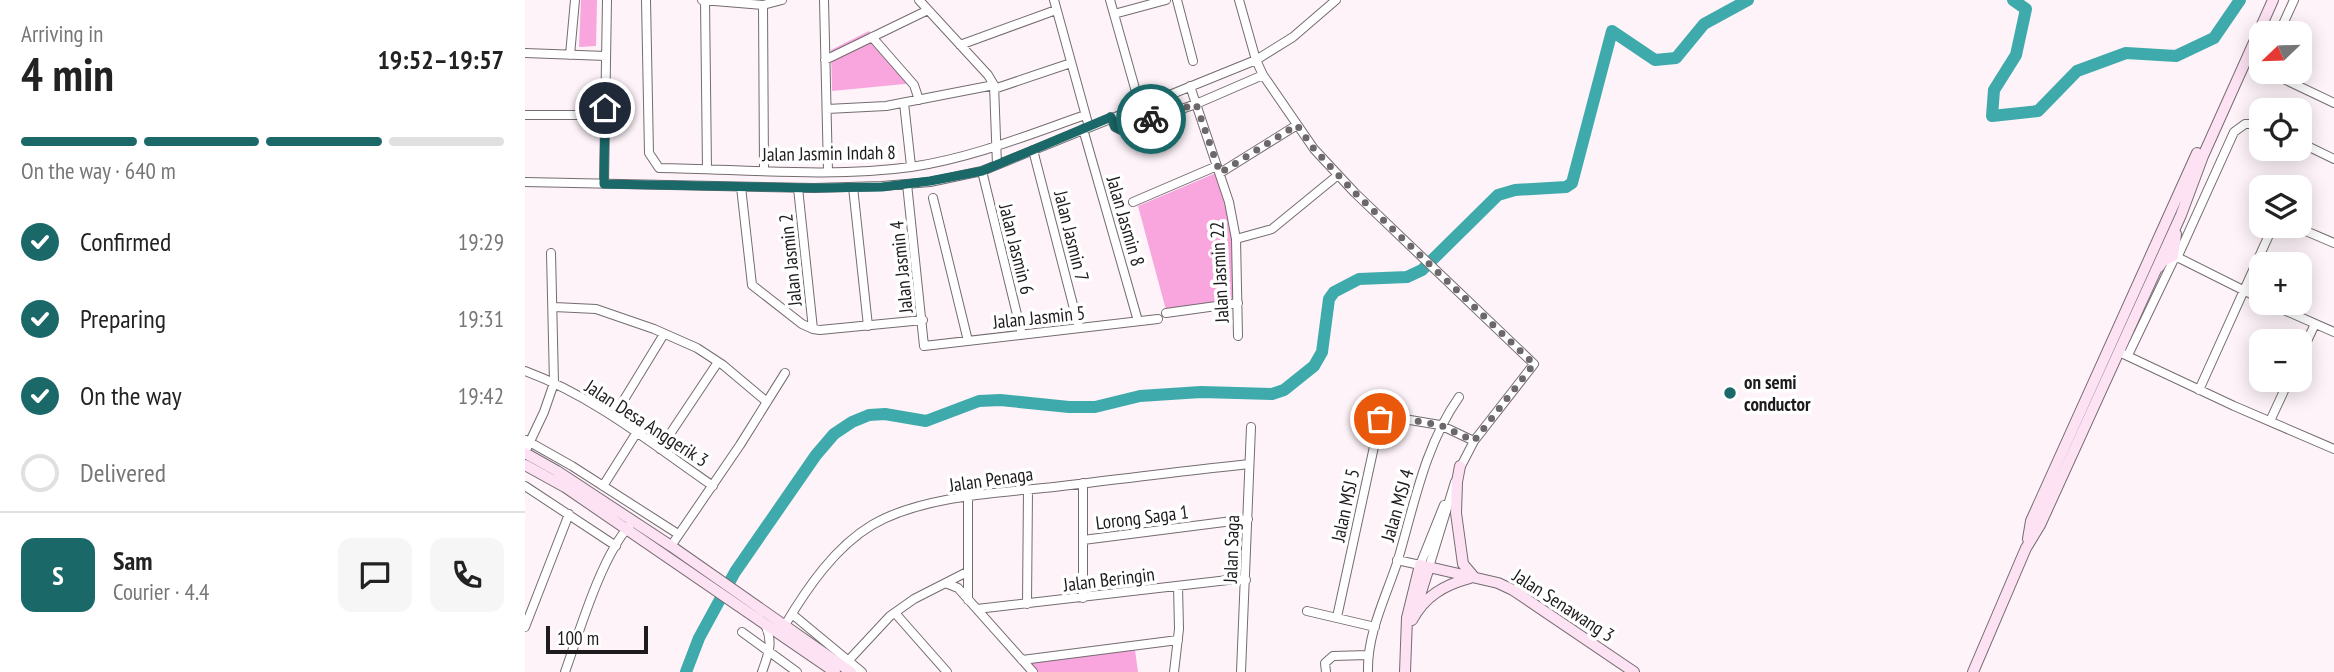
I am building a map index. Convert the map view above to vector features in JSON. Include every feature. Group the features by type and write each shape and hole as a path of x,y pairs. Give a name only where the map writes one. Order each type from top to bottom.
{"street":[{"path":"570,55 575,0"},
{"path":"604,184 607,0"},
{"name":"Jalan Jasmin Indah 8","path":"646,0 649,153 659,168 828,172 911,166 997,146 1085,114"},
{"path":"707,169 704,0 763,5 782,0"},
{"path":"824,0 828,172"},
{"path":"825,60 872,37 931,0"},
{"name":"Jalan Jasmin 8","path":"1054,0 1138,321"},
{"path":"1110,0 1140,106"},
{"path":"1114,14 1166,0"},
{"path":"1177,0 1193,61"},
{"path":"1240,0 1256,60 1263,75 1314,149 1417,254 1534,364 1474,441 1460,466 1407,618 1405,672"},
{"path":"525,182 853,187 907,184 982,171 1256,60 1293,37 1336,0"},
{"path":"2125,316 2265,0"},
{"path":"2123,354 2150,283 2172,255 2181,215 2203,156 2273,0"},
{"path":"2284,21 2294,0"},
{"path":"923,4 988,75 994,87 997,165"},
{"path":"763,5 764,170"},
{"path":"960,45 1056,10"},
{"path":"872,37 914,85 919,100"},
{"path":"525,53 606,56"},
{"path":"827,109 904,103 994,87 1071,63"},
{"path":"1111,117 1115,127 1121,130 1196,104 1263,75"},
{"path":"2294,84 2334,103"},
{"name":"Jalan Jasmin 22","path":"1190,86 1229,202 1236,239 1238,337"},
{"path":"904,103 911,166"},
{"path":"525,115 586,115"},
{"path":"1973,672 2026,548 2040,525 2172,255 2234,132 2249,124"},
{"path":"1133,202 1218,169 1297,125"},
{"path":"2312,148 2334,159"},
{"name":"Jalan Jasmin 7","path":"1033,150 1079,328"},
{"name":"Jalan Jasmin 6","path":"982,171 1022,335"},
{"path":"1236,239 1272,229 1338,174"},
{"path":"2172,255 2162,238 2187,176"},
{"name":"Jalan Jasmin 4","path":"907,184 923,320 923,346"},
{"path":"741,187 752,285 793,318 813,329 923,320"},
{"path":"853,187 868,326"},
{"name":"Jalan Jasmin 2","path":"798,188 813,329"},
{"path":"933,198 968,341"},
{"path":"2312,234 2334,243"},
{"path":"2199,390 2267,238"},
{"path":"2026,548 2031,521 2154,255 2158,251 2172,255 2249,293"},
{"path":"551,253 554,383 527,441 525,452 557,471 735,597 785,625 851,672"},
{"name":"Jalan Jasmin 5","path":"923,346 1138,321 1238,303"},
{"path":"554,307 596,309 697,348 767,402"},
{"path":"2295,315 2334,332"},
{"path":"2312,330 2315,324"},
{"path":"614,416 664,334"},
{"path":"2123,354 2334,449"},
{"path":"660,449 718,362"},
{"name":"Jalan Desa Anggerik 3","path":"525,371 554,383 614,416 713,485"},
{"path":"671,546 785,373"},
{"path":"2270,421 2283,392"},
{"name":"Jalan MSJ 4","path":"1368,672 1368,655 1374,627 1397,560 1418,485 1440,425 1459,397"},
{"name":"Jalan MSJ 5","path":"1337,617 1380,419 1386,416 1440,425"},
{"path":"1440,425 1474,441"},
{"name":"Jalan Saga","path":"1241,672 1251,428"},
{"path":"603,486 636,432"},
{"path":"527,441 678,534"},
{"name":"Jalan Penaga","path":"785,625 837,554 873,525 913,509 968,498 1249,464"},
{"path":"525,465 671,546 715,583"},
{"path":"1412,620 1422,603 1431,596 1455,582 1473,577 1463,564 1456,513 1460,466"},
{"path":"1083,483 1083,598"},
{"path":"525,486 616,546"},
{"path":"1027,604 1028,490"},
{"path":"968,498 968,600"},
{"path":"525,627 569,514"},
{"name":"Lorong Saga 1","path":"1083,540 1248,519"},
{"path":"565,672 596,586 630,525"},
{"path":"1397,560 1425,566"},
{"path":"1406,638 1425,566"},
{"name":"Jalan Senawang 3","path":"1425,566 1513,590 1635,672"},
{"path":"849,660 894,613 967,572"},
{"name":"Jalan Beringin","path":"977,610 1245,580"},
{"path":"948,584 958,589 1033,672"},
{"path":"1174,672 1178,640 1178,586"},
{"path":"735,597 765,624 835,672"},
{"path":"1307,611 1374,627"},
{"path":"894,613 947,672"},
{"path":"792,614 862,672"},
{"path":"762,672 771,639 765,624"},
{"path":"742,632 797,672"},
{"path":"1022,660 1178,640"},
{"path":"769,652 775,644 790,641"},
{"path":"1326,672 1325,663 1333,656 1368,655"}],"shaded area":[{"path":"581,0 597,0 596,46 579,47"},
{"path":"869,31 915,83 832,91 831,50"},
{"path":"1216,173 1234,239 1235,300 1166,310 1138,206"},
{"path":"1135,650 1138,672 1034,672 1025,662"}],"waterway":[{"path":"686,672 699,638 735,572 816,455 834,434 852,422 869,415 885,414 926,421 979,401 1095,407 1140,396 1201,392 1272,394 1284,390 1314,366 1322,352 1329,299 1334,292 1359,279 1407,277 1422,270 1498,195 1515,190 1566,187 1572,183 1612,31 1655,60 1676,58 1704,24 1748,0"},
{"path":"2013,0 2026,9 2016,55 1994,90 1992,116 2038,111 2077,71 2126,53 2176,56 2214,38 2240,0"}],"way so far":[{"path":"1151,119 1196,104 1220,173 1297,125 1314,149 1355,193 1534,364 1474,441 1440,425 1386,416 1380,419"}],"place":[{"name":"on semi conductor","path":"1730,393"}],"route":[{"path":"605,108 604,184 741,187 882,187 930,181 982,171 1111,117 1115,127 1121,130 1151,119"}]}
